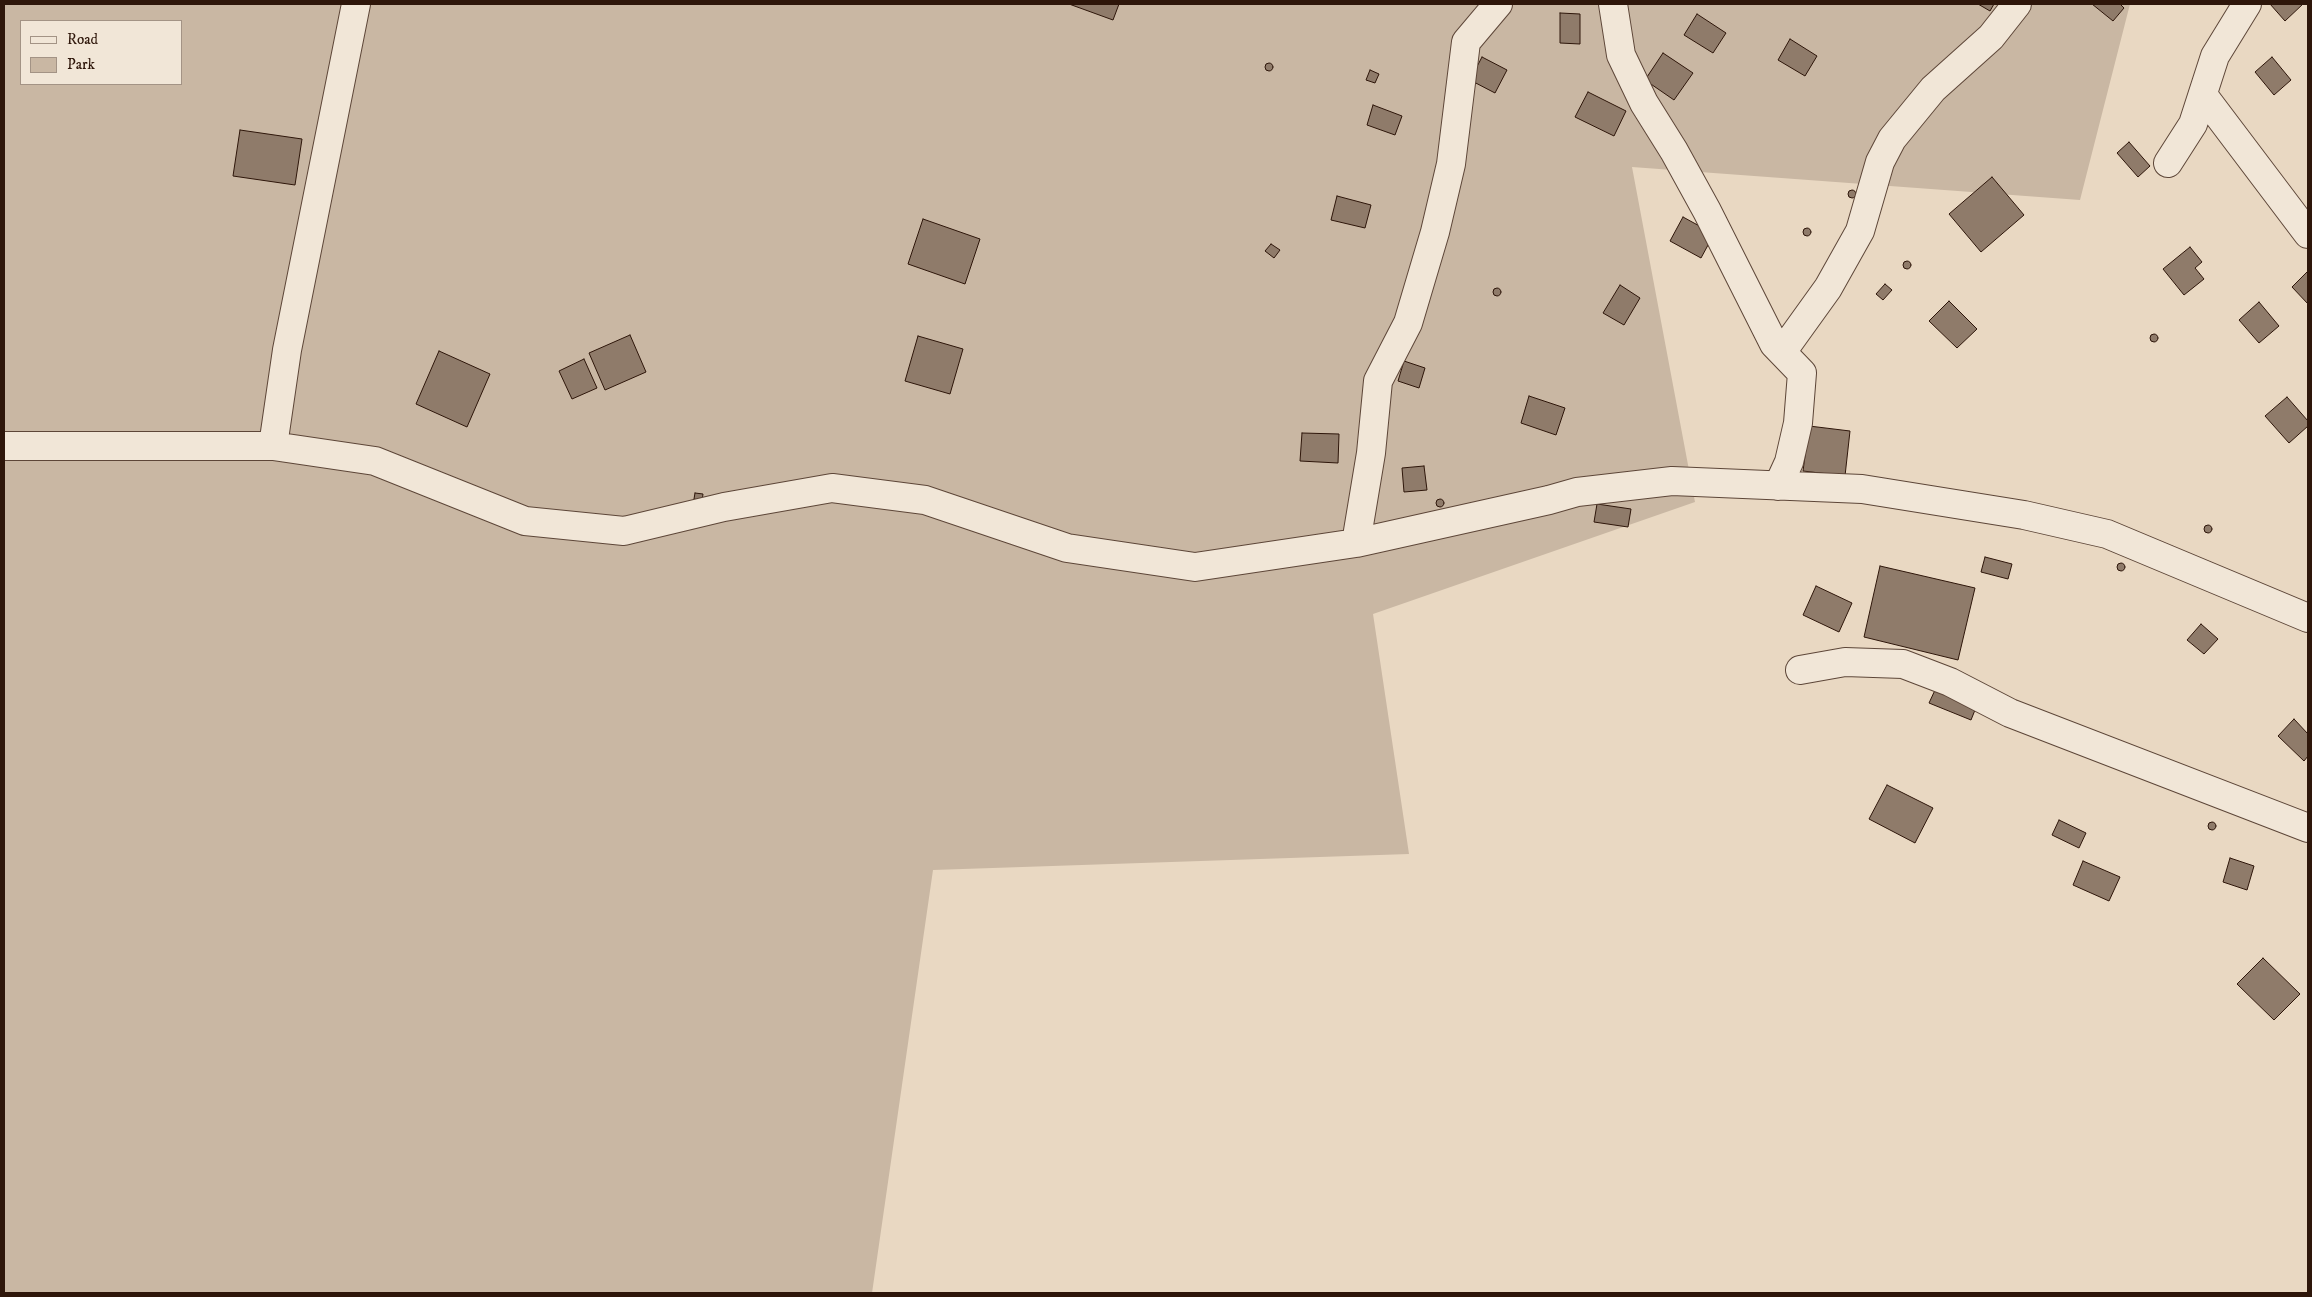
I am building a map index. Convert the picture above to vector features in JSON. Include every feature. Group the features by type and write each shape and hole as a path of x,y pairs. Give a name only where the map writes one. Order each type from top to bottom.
{"street":[{"path":"273,446 287,350 356,4"},
{"path":"1356,543 1371,453 1378,381 1408,323 1435,232 1451,164 1466,42 1480,4"},
{"path":"1466,42 1498,4"},
{"path":"1613,4 1621,56 1644,103 1707,211 1774,344 1802,373 1798,423 1789,462 1778,486"},
{"path":"1782,352 1828,288 1860,232 1880,162 1892,140 1933,89 1991,37 2017,4"},
{"path":"2168,163 2193,124 2215,56 2247,4"},
{"path":"2203,95 2308,234"},
{"path":"4,446 273,446 376,461 524,521 624,531 724,507 832,488 925,500 1067,548 1195,566 1356,543 1577,492 1672,481 1862,489 2024,515 2107,534 2308,618"},
{"path":"1800,670 1845,662 1904,664 1950,682 2010,713 2308,828"}],"green space":[{"path":"4,4 2130,4 2080,200 1632,167 1695,502 1373,614 1409,854 933,870 872,1293 4,1293"}],"building":[{"path":"1069,4 1119,4 1113,20"},
{"path":"1978,4 1994,4 1990,11"},
{"path":"2092,4 2120,4 2124,8 2113,21"},
{"path":"2270,4 2303,4 2285,21"},
{"path":"1560,13 1580,14 1580,44 1560,43"},
{"path":"1697,14 1726,33 1713,53 1684,35"},
{"path":"1790,39 1817,56 1805,76 1778,60"},
{"path":"1663,53 1693,73 1674,100 1645,80"},
{"path":"1482,57 1507,70 1495,93 1470,80"},
{"path":"2272,57 2291,80 2274,95 2255,72"},
{"path":"1269,63 1273,67 1269,71 1265,67"},
{"path":"1370,70 1379,74 1375,83 1366,80"},
{"path":"1588,92 1626,111 1614,136 1575,117"},
{"path":"1373,105 1402,116 1395,135 1367,125"},
{"path":"240,130 302,139 295,185 233,176"},
{"path":"2129,142 2150,166 2138,177 2117,153"},
{"path":"1992,177 2024,215 1981,252 1949,214"},
{"path":"1852,190 1856,194 1852,198 1848,194"},
{"path":"1337,196 1371,205 1365,228 1331,220"},
{"path":"1683,217 1714,234 1701,258 1670,241"},
{"path":"923,219 980,239 965,284 908,264"},
{"path":"1807,228 1811,232 1807,236 1803,232"},
{"path":"1271,244 1280,250 1274,258 1265,251"},
{"path":"2190,247 2202,262 2195,268 2204,279 2184,295 2163,269"},
{"path":"1907,261 1911,265 1907,269 1903,265"},
{"path":"2308,271 2308,304 2292,287"},
{"path":"1885,284 1892,290 1883,300 1876,294"},
{"path":"1620,285 1640,298 1624,325 1603,313"},
{"path":"1497,288 1501,292 1497,296 1493,292"},
{"path":"1949,301 1977,329 1957,348 1929,321"},
{"path":"2259,302 2279,326 2259,343 2239,320"},
{"path":"2154,334 2158,338 2154,342 2150,338"},
{"path":"630,335 646,372 605,390 589,353"},
{"path":"918,336 963,349 950,394 905,381"},
{"path":"439,351 490,374 467,427 416,404"},
{"path":"584,359 597,388 572,399 559,371"},
{"path":"1404,361 1425,368 1419,388 1398,381"},
{"path":"1529,396 1565,408 1556,435 1521,423"},
{"path":"2287,397 2308,421 2308,426 2289,443 2265,416"},
{"path":"1809,426 1850,431 1845,476 1803,471"},
{"path":"1302,433 1339,434 1338,463 1300,461"},
{"path":"1424,466 1427,490 1404,492 1402,468"},
{"path":"695,493 703,494 702,501 694,499"},
{"path":"1440,499 1444,503 1440,507 1436,503"},
{"path":"1597,504 1631,509 1628,527 1594,522"},
{"path":"2208,525 2212,529 2208,533 2204,529"},
{"path":"1985,557 2012,564 2008,579 1981,572"},
{"path":"2121,563 2125,567 2121,571 2117,567"},
{"path":"1880,566 1975,588 1958,660 1864,637"},
{"path":"1816,586 1852,603 1839,632 1803,615"},
{"path":"2201,624 2218,639 2204,654 2187,640"},
{"path":"1936,688 1977,705 1971,720 1929,703"},
{"path":"2294,719 2308,734 2308,756 2304,761 2278,736"},
{"path":"1887,785 1933,808 1915,843 1869,819"},
{"path":"2059,820 2086,833 2079,848 2052,835"},
{"path":"2212,822 2216,826 2212,830 2208,826"},
{"path":"2230,858 2254,866 2247,890 2223,882"},
{"path":"2083,861 2120,877 2109,901 2073,885"},
{"path":"2263,958 2300,994 2274,1020 2237,984"}]}
